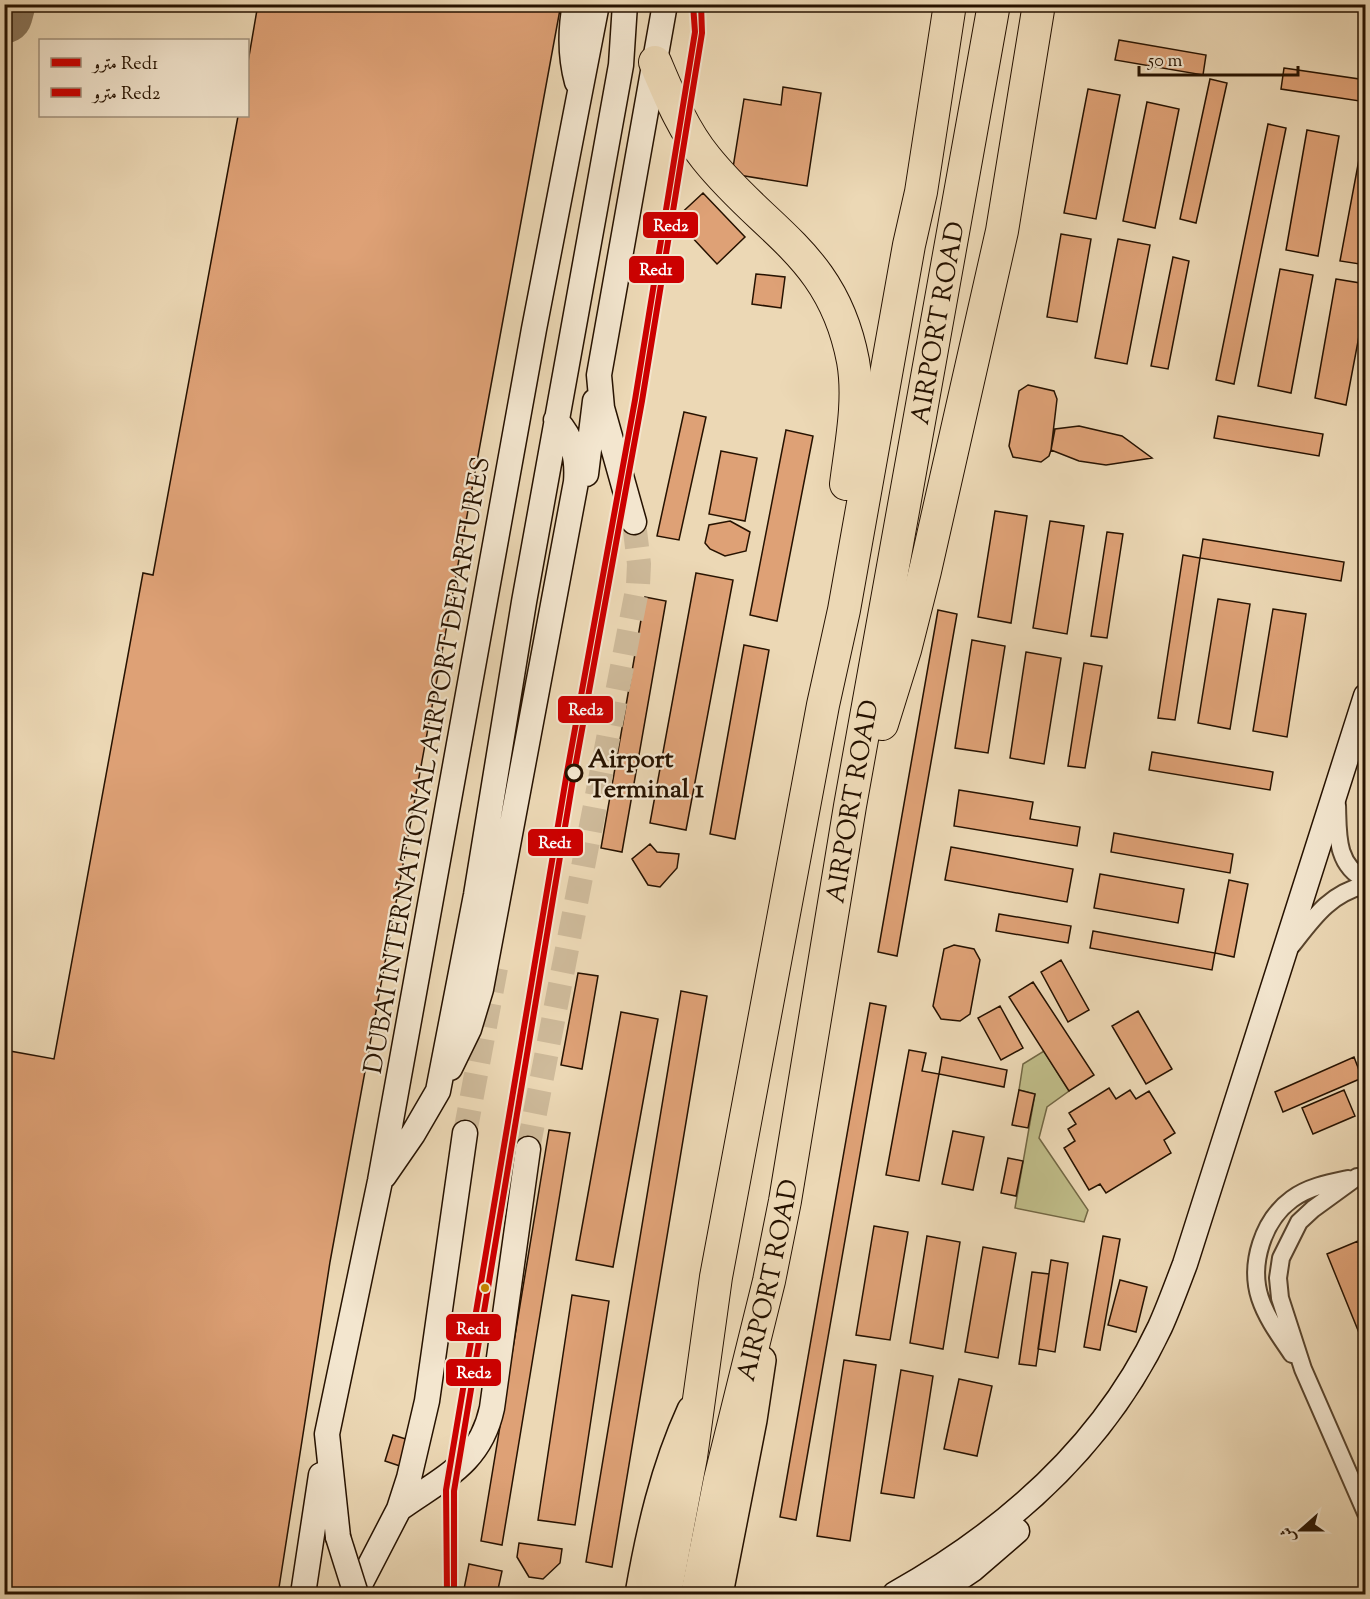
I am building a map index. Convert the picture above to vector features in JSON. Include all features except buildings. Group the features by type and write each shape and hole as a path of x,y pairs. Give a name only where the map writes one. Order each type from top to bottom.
{"highway":[{"path":"909,245 927,4"},
{"name":"AIRPORT ROAD","path":"665,1594 691,1457 716,1276 821,717 844,610 909,245 921,192 950,4"},
{"name":"AIRPORT ROAD","path":"697,1594 720,1479 769,1281 785,1201 850,806 994,4"},
{"path":"850,806 880,729 905,650 948,478 1002,231 1039,4"},
{"path":"655,62 685,126 705,157 815,269 843,326 853,362 855,400 838,556 844,610"}],"main road":[{"path":"576,4 571,23 571,47 580,93"},
{"name":"DUBAI INTERNATIONAL AIRPORT DEPARTURES","path":"355,1594 338,1537 327,1434 380,1181 496,538 597,4"},
{"path":"438,1091 476,895 556,420 621,65 625,4"},
{"path":"580,523 599,375 665,4"},
{"path":"599,375 602,408 634,522"},
{"path":"380,1181 413,1134 461,1049 481,989 578,466 568,434 556,420"},
{"path":"496,538 523,609"},
{"path":"936,1594 1086,1445 1126,1388 1160,1327 1185,1263 1365,696"},
{"path":"355,1594 399,1509 409,1478 427,1401 465,1133"},
{"path":"399,1509 468,1459 484,1436 492,1408 528,1149"},
{"path":"719,1594 753,1420 769,1281"},
{"path":"639,1594 654,1516 666,1473 699,1393"},
{"path":"303,1594 327,1434"},
{"path":"895,1594 968,1561"}],"street":[{"path":"1337,787 1339,849 1351,870 1365,880"},
{"path":"1282,958 1325,904 1343,892 1365,885"},
{"path":"1303,1369 1270,1320 1260,1297 1256,1271 1259,1251 1266,1231 1277,1214 1292,1199 1309,1189 1361,1176"},
{"path":"1361,1176 1313,1209 1299,1222 1281,1258 1278,1278 1280,1298 1303,1369 1365,1513"}],"shaded area":[{"path":"1044,1051 1069,1091 1047,1107 1039,1138 1088,1210 1084,1222 1015,1208 1035,1094 1019,1090 1023,1064"}],"taxiway":[{"path":"4,15 7,4"}],"tunnel":[{"path":"528,1149 638,585 639,564 634,522"},
{"path":"465,1133 496,968"}],"metro line":[{"name":"Red1","path":"447,1594 446,1490 566,778 635,400 695,32 693,4"},
{"name":"Red2","path":"454,1594 454,1491 573,779 642,401 702,33 701,4"}],"place":[{"name":"Airport Terminal 1","path":"574,773"}]}
